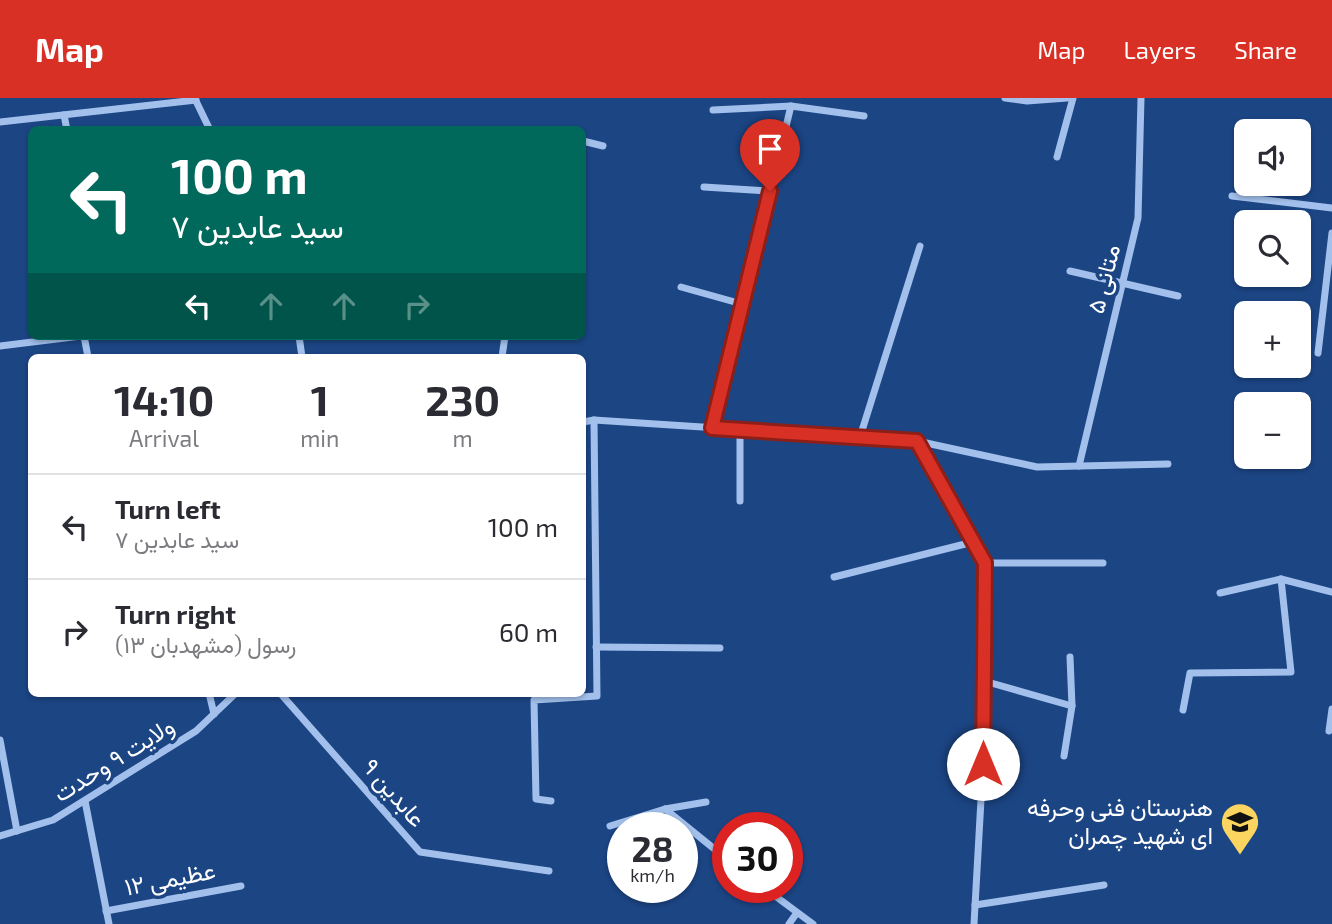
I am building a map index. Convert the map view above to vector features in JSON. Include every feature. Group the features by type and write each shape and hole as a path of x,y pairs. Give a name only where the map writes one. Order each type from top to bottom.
{"street":[{"path":"1005,98 1027,101 1067,98"},
{"path":"1057,157 1073,98"},
{"name":"متانی ۵","path":"1079,466 1138,218 1141,98"},
{"path":"0,122 195,99 208,126"},
{"path":"712,428 791,106"},
{"path":"713,110 791,106 864,116"},
{"path":"64,115 66,126"},
{"path":"586,142 603,146"},
{"path":"704,187 770,191"},
{"path":"1232,196 1332,208"},
{"path":"1318,353 1332,233"},
{"path":"860,437 920,246"},
{"path":"1070,271 1178,296"},
{"path":"681,287 742,304"},
{"path":"0,346 50,340"},
{"path":"586,697 597,696 594,421"},
{"path":"586,422 917,441 1037,467 1168,464"},
{"path":"740,429 740,501"},
{"path":"917,441 985,563 983,764 974,924"},
{"path":"834,577 973,542"},
{"path":"985,563 1103,563"},
{"path":"1220,593 1281,579 1332,593"},
{"path":"1183,709 1191,673 1291,672 1281,579"},
{"path":"596,646 720,648"},
{"path":"1064,756 1072,706 1070,657"},
{"path":"984,681 1072,706"},
{"path":"210,697 214,713"},
{"name":"ولایت ۹ وحدت","path":"0,836 53,820 196,731 232,697"},
{"name":"عابدین ۹","path":"284,697 421,852 549,871"},
{"path":"551,801 536,799 534,700 581,697"},
{"path":"1329,731 1332,709"},
{"path":"0,740 17,831"},
{"path":"85,800 109,924"},
{"path":"655,812 706,802"},
{"path":"665,809 712,847"},
{"path":"975,905 1104,885"},
{"name":"عظیمی ۱۲","path":"106,911 241,886"},
{"path":"783,903 813,924"},
{"path":"789,924 796,914"}],"place":[{"name":"هنرستان فنی وحرفه ای شهید چمران","path":"1240,856"}],"route":[{"path":"770,191 712,428 917,441 985,563 983,764"}]}
